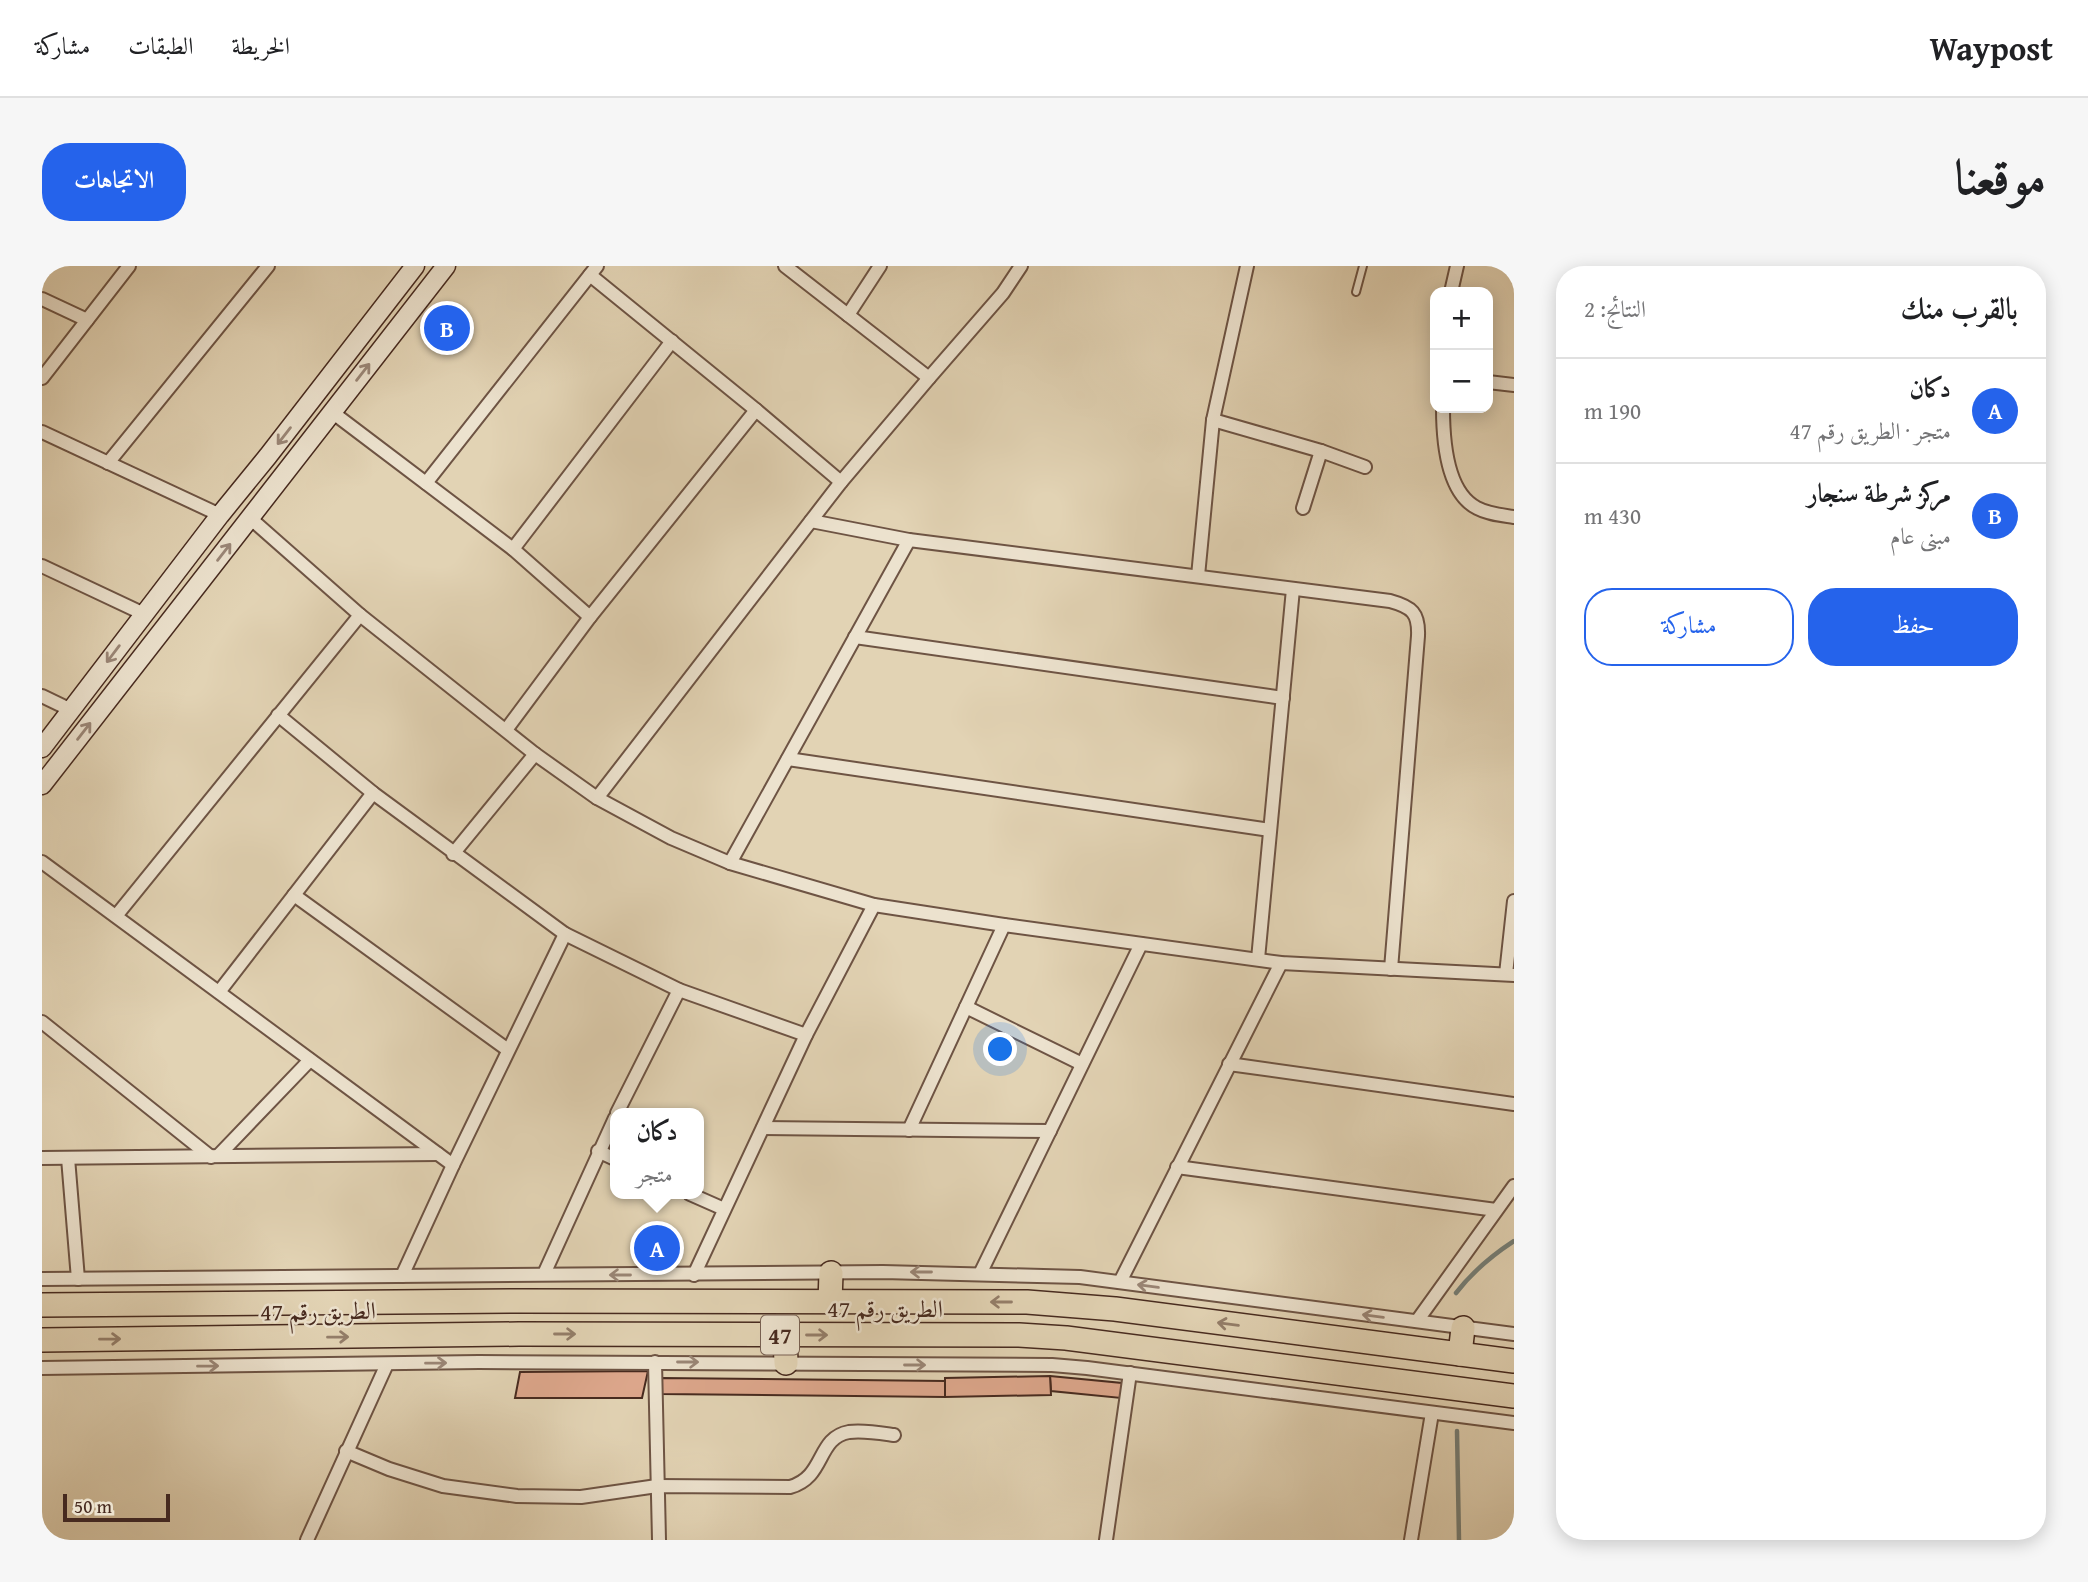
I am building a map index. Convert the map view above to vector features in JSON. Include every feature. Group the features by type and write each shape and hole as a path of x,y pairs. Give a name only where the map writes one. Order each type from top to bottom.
{"highway":[{"path":"830,1302 831,1273"},
{"name":"الطريق رقم 47","path":"53,1305 521,1301 1027,1302 1071,1304 1514,1361"},
{"path":"53,1305 65,1340"},
{"path":"1460,1354 1463,1328"},
{"path":"1267,1364 1271,1330"},
{"name":"الطريق رقم 47","path":"42,1340 519,1334 996,1335 1066,1338 1514,1396"},
{"path":"785,1335 786,1363"}],"street":[{"path":"42,378 129,266"},
{"path":"108,463 268,266"},
{"path":"42,748 415,266"},
{"path":"42,785 446,266"},
{"path":"785,266 929,378"},
{"path":"848,315 880,266"},
{"path":"597,798 841,482 1003,293 1021,266"},
{"path":"1198,576 1213,420 1247,266"},
{"path":"1452,287 1457,266"},
{"path":"426,483 594,270 672,341 841,482"},
{"path":"42,299 87,320"},
{"path":"513,549 672,341"},
{"path":"1493,383 1514,385"},
{"path":"506,730 590,617 756,410"},
{"path":"332,412 513,549 590,617"},
{"path":"1443,413 1444,442 1449,466 1466,499 1474,507 1487,512 1514,517"},
{"path":"1213,420 1365,467"},
{"path":"42,432 220,515"},
{"path":"1303,508 1321,452"},
{"path":"250,518 360,615 536,754 597,798 671,838 730,863 874,905 1004,925 1281,962 1510,975 1514,901"},
{"path":"811,521 909,540 1391,601 1412,610 1419,622 1391,969"},
{"path":"730,863 909,540"},
{"path":"42,566 144,614"},
{"path":"1258,959 1293,589"},
{"path":"116,916 360,615"},
{"path":"855,638 1283,698"},
{"path":"42,696 71,710"},
{"path":"278,715 373,793 565,934 680,989 806,1035"},
{"path":"453,854 536,754"},
{"path":"788,759 1270,830"},
{"path":"219,992 373,793"},
{"path":"42,862 453,1165"},
{"path":"293,895 508,1050"},
{"path":"694,1275 806,1035 874,905"},
{"path":"909,1130 1004,925"},
{"path":"402,1276 565,934"},
{"path":"980,1274 1141,944"},
{"path":"1120,1282 1281,962"},
{"path":"620,1108 680,989"},
{"path":"966,1007 1082,1064"},
{"path":"42,1022 214,1156"},
{"path":"214,1156 310,1060"},
{"path":"1229,1064 1514,1104"},
{"path":"544,1274 610,1128"},
{"path":"762,1128 1050,1131"},
{"path":"598,1151 610,1157"},
{"path":"42,1158 438,1154"},
{"path":"68,1158 78,1279"},
{"path":"1177,1167 1496,1210"},
{"path":"1417,1321 1514,1185"},
{"path":"701,1199 724,1209"},
{"path":"42,1279 831,1273 1080,1277 1514,1334"},
{"path":"655,1362 659,1540"},
{"path":"42,1368 655,1362 1052,1365 1514,1423"},
{"path":"307,1540 387,1364"},
{"path":"1106,1540 1130,1373"},
{"path":"1410,1540 1432,1413"},
{"path":"346,1451 443,1486 517,1496 581,1497 657,1486 790,1487 803,1483 813,1473 825,1448 835,1438 848,1432 894,1434"}],"lane":[{"path":"1356,292 1363,266"}],"building":[{"path":"648,1371 642,1398 515,1398 520,1372"},
{"path":"1050,1376 1122,1383 1121,1398 1051,1391"},
{"path":"1050,1376 1051,1395 945,1397 945,1378"},
{"path":"660,1378 945,1381 945,1397 660,1394"}],"waterway":[{"path":"1456,1293 1483,1264 1514,1241"},
{"path":"1457,1431 1459,1540"}],"place":[{"name":"مركز شرطة سنجار","path":"447,328"},
{"name":"دكان","path":"657,1248"}]}
